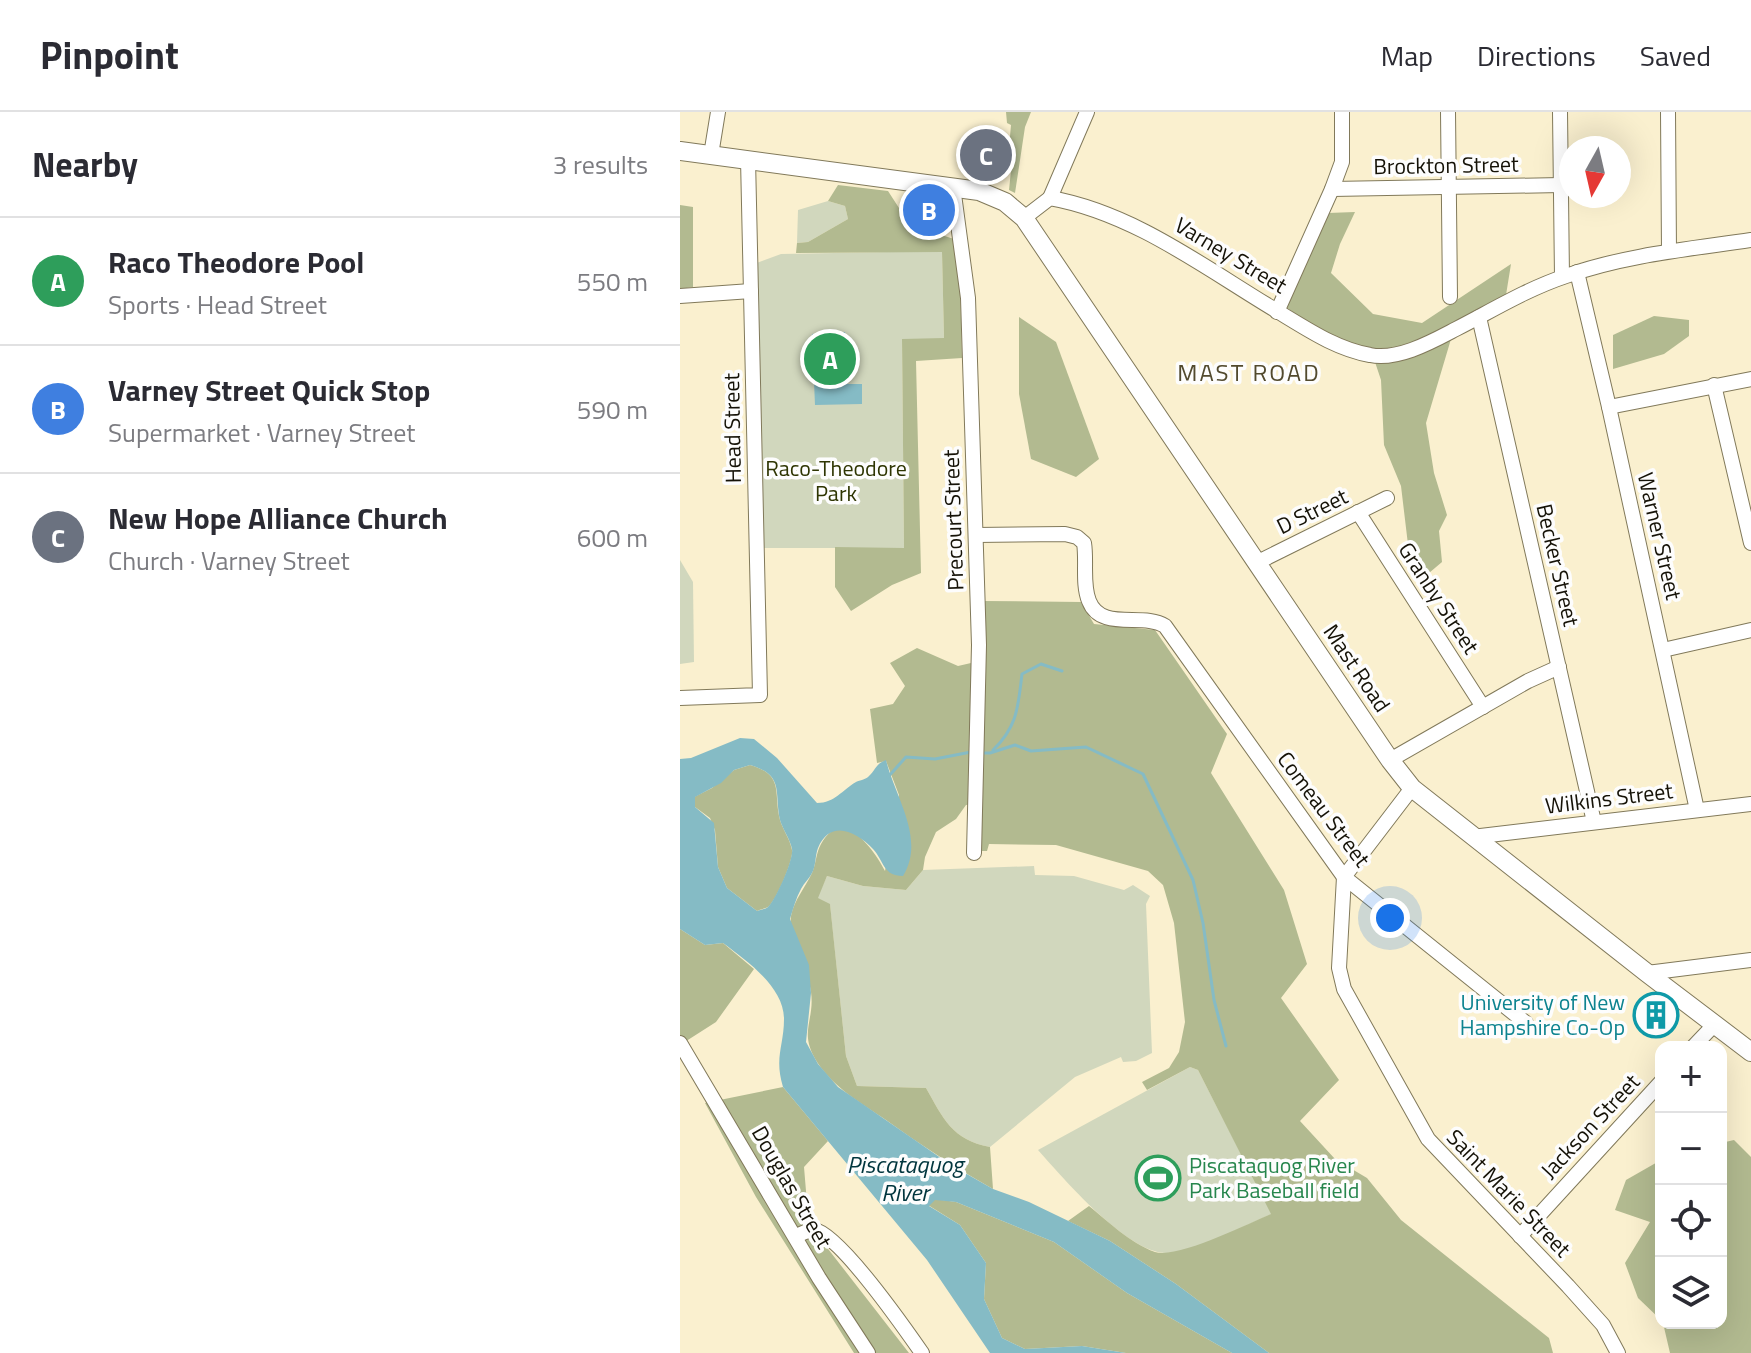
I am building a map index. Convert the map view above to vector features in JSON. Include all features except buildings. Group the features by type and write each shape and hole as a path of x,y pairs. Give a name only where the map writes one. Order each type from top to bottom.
{"main road":[{"path":"680,151 979,191 1005,202 1024,218"},
{"name":"Mast Road","path":"1024,218 1390,760 1412,788 1751,1052"}],"street":[{"path":"711,155 718,112"},
{"path":"1024,218 1050,198 1087,112"},
{"path":"1277,312 1342,162 1342,112"},
{"path":"1448,112 1450,297"},
{"name":"Warner Street","path":"1560,112 1560,136"},
{"path":"1668,112 1669,251"},
{"name":"Head Street","path":"680,698 760,695 748,159"},
{"name":"Brockton Street","path":"1332,189 1559,185"},
{"name":"Precourt Street","path":"953,187 968,298 976,535 979,645 974,853"},
{"name":"Varney Street","path":"1050,198 1093,208 1118,218 1327,341 1383,356 1436,339 1520,295 1570,274 1669,251 1751,240"},
{"name":"Warner Street","path":"1563,208 1570,274 1609,407 1697,810"},
{"path":"680,296 751,291"},
{"name":"Becker Street","path":"1479,317 1594,822"},
{"path":"1609,407 1751,379"},
{"path":"1714,385 1751,543"},
{"name":"D Street","path":"1256,563 1387,498"},
{"name":"Granby Street","path":"1358,512 1483,707"},
{"name":"Comeau Street","path":"976,535 1065,534 1077,537 1084,543 1086,586 1094,610 1107,618 1158,621 1344,877 1526,1023"},
{"path":"1663,650 1751,630"},
{"path":"1390,760 1559,667"},
{"path":"1344,877 1412,788"},
{"name":"Wilkins Street","path":"1472,837 1751,804"},
{"name":"Saint Marie Street","path":"1344,877 1339,968 1344,989 1428,1139 1603,1325 1618,1353"},
{"path":"1647,973 1751,960"},
{"path":"1699,1041 1714,1025"},
{"name":"Douglas Street","path":"680,1043 868,1353"},
{"name":"Jackson Street","path":"1520,1236 1655,1089"},
{"path":"796,1236 815,1230 826,1235 860,1271 922,1353"}],"green space":[{"path":"1006,112 1031,112 1025,127 1015,193 1009,190 1011,125 1007,123"},
{"path":"838,185 888,191 910,225 954,239 960,283 962,358 916,361 921,573 892,585 851,611 835,587 835,547 904,548 902,339 944,338 942,252 796,253 797,243 808,242 848,219 845,206 828,201"},
{"path":"828,201 845,206 848,219 808,242 797,243 798,210"},
{"path":"680,205 693,207 693,287 680,289"},
{"path":"1355,212 1331,273 1373,314 1422,323 1511,264 1506,295 1467,315 1451,339 1426,423 1434,473 1447,515 1439,531 1442,562 1429,573 1409,553 1401,486 1384,445 1381,380 1371,350 1323,333 1286,307 1328,213"},
{"name":"Raco-Theodore Park","path":"942,251 944,339 902,340 904,548 764,548 754,264 781,254"},
{"path":"1654,316 1689,320 1689,336 1664,354 1613,369 1613,335"},
{"path":"1019,317 1056,342 1099,459 1076,477 1031,459 1019,394"},
{"path":"680,560 693,582 694,662 680,664"},
{"path":"982,601 1081,602 1094,624 1155,630 1227,734 1211,773 1284,890 1307,964 1281,998 1339,1080 1300,1121 1335,1159 1367,1178 1401,1220 1549,1338 1553,1353 1269,1353 1176,1284 1110,1241 1068,1221 1089,1206 1137,1243 1155,1252 1166,1253 1195,1246 1271,1214 1198,1070 1190,1067 1147,1090 1142,1082 1169,1068 1179,1052 1185,1022 1174,923 1163,885 1148,871 1056,845 989,844 987,851 982,851 982,803 966,805 956,819 936,832 923,870 906,890 863,886 827,876 818,898 830,904 846,1056 857,1086 926,1088 950,1126 966,1139 990,1147 993,1189 858,1101 817,1062 811,1052 808,1034 811,992 793,932 792,910 812,873 821,844 829,833 838,829 857,835 885,871 899,795 886,761 877,763 870,709 893,704 905,686 890,663 917,648 958,666 984,660"},
{"path":"750,765 768,774 776,786 780,820 792,850 775,897 768,907 757,911 727,888 718,867 715,830 710,818 695,807 694,797 712,788 734,770"},
{"path":"1034,866 1035,875 1074,876 1124,890 1133,885 1150,896 1146,904 1152,1053 1136,1061 1123,1062 1121,1057 1075,1077 990,1147 966,1139 950,1126 926,1088 857,1086 846,1056 830,905 817,898 827,876 863,886 906,890 923,870"},
{"path":"680,929 705,945 723,943 754,969 716,1022 680,1045"},
{"name":"Piscataquog River Park Baseball field","path":"1190,1067 1198,1070 1272,1214 1205,1244 1167,1253 1151,1250 1116,1228 1038,1150"},
{"path":"783,1087 828,1141 804,1167 808,1215 825,1245 909,1353 854,1353 756,1197 705,1103"},
{"path":"1734,1140 1751,1157 1751,1353 1670,1353 1664,1329 1727,1329 1727,1142"},
{"path":"1655,1163 1655,1314 1638,1298 1625,1263 1650,1222 1615,1210 1626,1180"},
{"path":"935,1199 956,1202 1054,1242 1127,1293 1232,1353 1126,1353 1082,1346 1025,1349 1002,1338 984,1299 986,1263 960,1225 928,1205"}],"water":[{"path":"845,332 847,384 862,384 862,404 815,405 812,334"},
{"name":"Piscataquog River","path":"740,738 754,739 777,758 817,803 834,798 867,778 886,760 910,833 909,862 903,876 888,871 873,849 859,837 844,831 829,833 818,848 813,870 799,892 790,919 809,965 811,993 806,1042 818,1064 838,1087 951,1165 993,1189 1029,1202 1110,1241 1176,1284 1269,1353 1232,1353 1127,1293 1054,1242 956,1202 935,1200 929,1206 960,1225 986,1263 984,1299 1002,1338 1025,1349 1082,1346 1126,1353 990,1353 927,1260 783,1087 779,1059 784,1019 778,996 771,986 723,943 705,945 680,929 680,759 691,758","holes":["750,765 769,774 776,786 780,820 792,854 775,897 768,907 757,911 727,888 718,867 714,823 695,807 695,797 721,783 734,770"]}],"waterway":[{"path":"993,750 1012,724 1022,674 1041,664 1062,671"},
{"path":"982,753 1015,745 1031,751 1086,747 1143,774 1193,880 1203,923 1214,1000 1226,1046"},
{"path":"888,777 906,757 935,759 971,752"}],"place":[{"name":"New Hope Alliance Church","path":"986,155"},
{"name":"Varney Street Quick Stop","path":"929,210"},
{"name":"Raco Theodore Pool","path":"830,359"},
{"name":"University of New Hampshire Co-Op","path":"1656,1015"},
{"name":"Piscataquog River Park Baseball field","path":"1158,1178"}],"district":[{"name":"MAST ROAD","path":"1249,372"}]}
